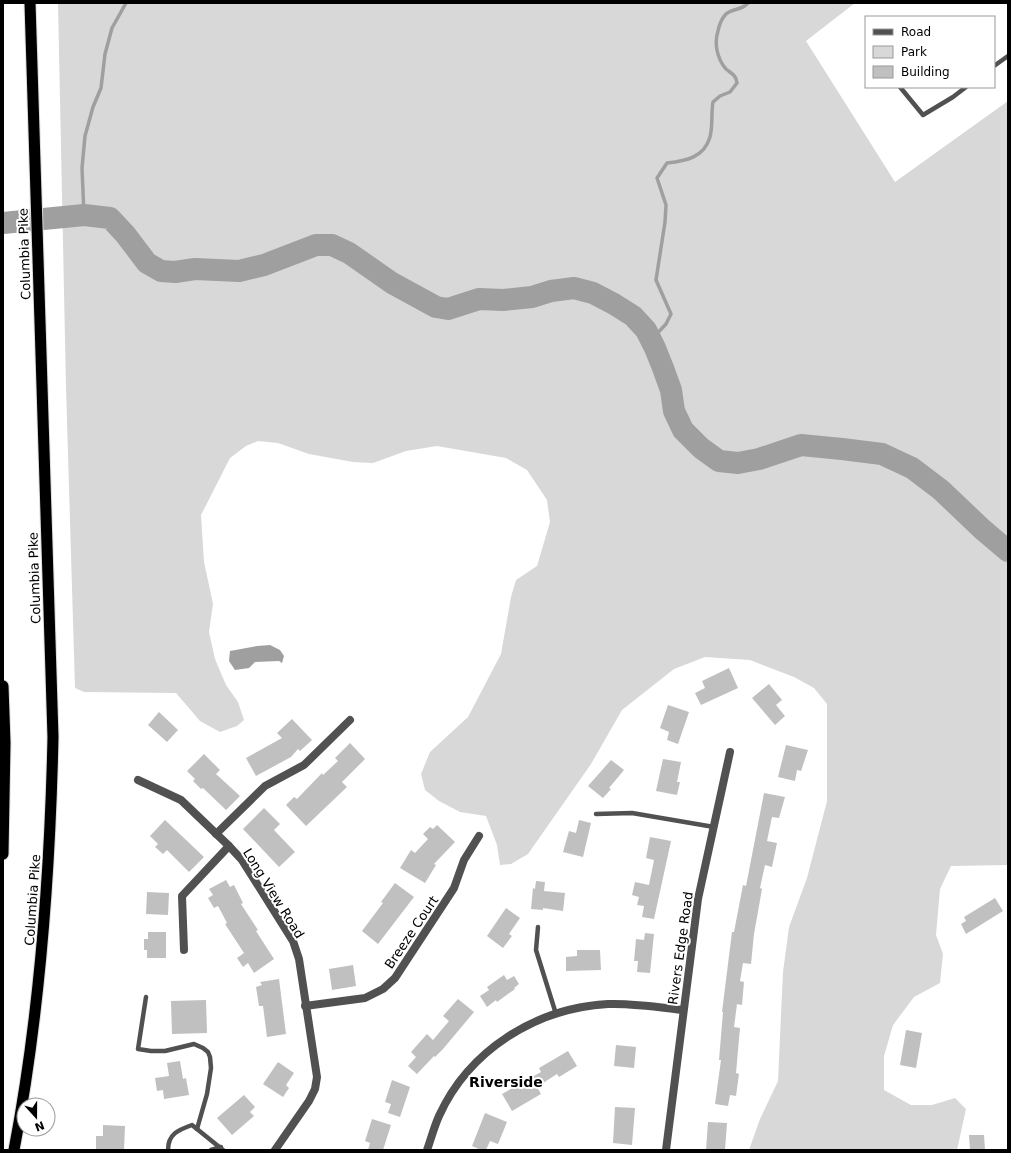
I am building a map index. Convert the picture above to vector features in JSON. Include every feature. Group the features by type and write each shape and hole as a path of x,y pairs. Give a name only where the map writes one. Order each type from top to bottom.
{"highway":[{"name":"Columbia Pike","path":"14,1150 32,1046 41,962 52,813 53,738 30,3"},
{"path":"3,686 5,743 3,854"}],"street":[{"path":"216,834 265,786 304,765 350,720"},
{"name":"Rivers Edge Road","path":"666,1150 698,899 730,752"},
{"name":"Long View Road","path":"138,780 181,800 230,846 242,860 293,941 299,959 317,1077 315,1089 275,1150"},
{"name":"Breeze Court","path":"305,1006 364,998 383,989 395,978 454,888 464,860 479,836"},
{"path":"184,950 182,896 230,846"},
{"path":"427,1150 439,1116 453,1092 470,1068 491,1048 513,1033 535,1021 584,1007 608,1004 641,1005 684,1010"}],"lane":[{"path":"995,65 1008,56"},
{"path":"901,88 923,115 965,88"},
{"path":"596,814 632,813 714,827"},
{"path":"538,927 536,950 556,1014"},
{"path":"146,997 138,1049 164,1051 194,1044 208,1052 210,1057 211,1068 197,1130"},
{"path":"168,1150 168,1142 173,1135 181,1129 192,1125 222,1149"},
{"path":"211,1150 222,1149"}],"green space":[{"path":"58,3 855,3 806,41 895,182 1008,101 1008,865 951,866 940,889 936,935 943,954 940,983 914,997 893,1025 884,1056 884,1090 911,1105 932,1105 955,1098 966,1109 957,1150 749,1150 760,1119 778,1081 783,972 789,927 807,878 827,801 827,704 814,688 794,677 750,660 705,657 674,669 622,710 591,764 528,854 511,864 500,865 497,845 486,816 460,812 439,801 425,790 421,774 430,752 468,717 501,654 511,597 516,580 537,566 550,522 547,500 527,470 506,458 437,446 406,451 373,463 353,462 309,454 278,443 258,441 246,446 230,458 201,515 204,562 213,604 209,632 215,659 226,685 238,702 244,720 237,726 220,732 200,721 176,693 84,692 75,688 66,387"}],"shaded area":[{"path":"270,645 280,650 284,656 282,663 279,661 255,662 249,668 235,670 229,661 230,651"}],"building":[{"path":"729,668 738,688 701,705 695,693 705,688 702,681"},
{"path":"769,684 782,700 776,705 785,716 775,725 752,698"},
{"path":"668,705 689,712 678,744 667,740 669,732 660,728"},
{"path":"159,712 178,730 167,742 148,725"},
{"path":"292,719 312,740 300,751 298,749 291,757 256,776 246,758 282,738 277,733"},
{"path":"350,743 365,759 342,782 347,787 306,826 286,805 294,797 297,799 322,773 323,775 338,761 335,758"},
{"path":"786,745 808,750 801,771 797,770 795,781 778,777"},
{"path":"204,754 220,770 216,774 240,796 226,810 203,788 201,789 193,781 195,779 187,771"},
{"path":"663,759 681,762 677,782 680,782 677,795 656,791"},
{"path":"611,760 624,770 603,798 588,786"},
{"path":"764,793 785,797 779,818 772,817 767,841 777,843 772,867 765,865 760,888 762,889 754,934 751,964 743,963 740,981 744,982 742,1005 737,1004 734,1027 740,1028 736,1073 739,1074 736,1096 730,1095 728,1106 715,1104 721,1060 719,1060 722,1012 732,932 734,932 743,885 746,886"},
{"path":"264,808 280,824 274,830 295,852 279,867 243,829"},
{"path":"165,820 204,857 189,872 167,850 163,854 155,847 158,844 150,836"},
{"path":"579,820 591,823 583,857 563,852 569,831 576,833"},
{"path":"437,825 455,842 434,864 436,865 425,883 400,868 411,850 415,853 428,839 423,834 430,827 433,829"},
{"path":"650,837 671,841 654,919 642,917 644,906 637,905 639,897 632,895 635,882 649,885 654,860 646,858"},
{"path":"226,880 230,887 234,885 243,903 241,904 258,930 256,931 274,959 254,973 248,963 243,967 237,958 244,953 225,924 227,923 218,906 214,908 208,898 213,895 209,889"},
{"path":"536,881 545,882 544,891 565,893 563,911 543,908 543,910 531,909 533,888 535,889"},
{"path":"395,883 414,897 378,944 362,931 383,903 381,902"},
{"path":"147,892 169,893 168,915 146,914"},
{"path":"995,898 1003,911 966,934 961,924 966,921 964,917"},
{"path":"506,908 520,918 509,934 512,936 503,948 487,936"},
{"path":"148,932 166,932 166,958 147,958 147,950 144,950 144,939 148,939"},
{"path":"645,933 654,934 650,973 637,972 638,961 634,961 636,939 644,940"},
{"path":"577,950 600,950 601,970 566,971 566,957 577,956"},
{"path":"353,965 356,986 332,990 329,969"},
{"path":"504,975 507,980 514,976 519,984 514,988 515,989 497,1002 496,1000 487,1007 480,996 489,990 487,987"},
{"path":"279,979 286,1034 267,1037 263,1006 259,1006 256,987 262,985 260,982"},
{"path":"458,999 474,1012 443,1049 417,1074 408,1066 416,1057 411,1052 427,1034 433,1040 449,1021 443,1016"},
{"path":"206,1000 207,1033 172,1034 171,1001"},
{"path":"906,1030 922,1033 916,1068 900,1065"},
{"path":"616,1045 636,1047 634,1068 614,1066"},
{"path":"568,1051 577,1066 559,1077 557,1074 537,1087 541,1094 512,1111 502,1094 541,1072 539,1068"},
{"path":"180,1061 183,1079 186,1078 189,1095 164,1099 163,1090 157,1091 155,1078 169,1076 167,1063"},
{"path":"278,1062 294,1073 286,1085 289,1088 283,1097 263,1084"},
{"path":"392,1080 410,1087 400,1117 388,1113 391,1104 385,1102"},
{"path":"244,1095 255,1107 250,1112 254,1116 232,1135 217,1118"},
{"path":"615,1107 635,1108 632,1145 613,1143"},
{"path":"485,1113 507,1122 498,1144 490,1141 486,1150 481,1150 472,1146"},
{"path":"372,1119 391,1125 383,1150 368,1150 370,1143 365,1141"},
{"path":"708,1122 727,1123 725,1150 706,1150"},
{"path":"103,1125 125,1126 124,1150 96,1150 96,1136 103,1136"},
{"path":"969,1135 984,1135 985,1150 970,1150"}],"waterway":[{"path":"84,215 82,168 85,136 93,107 101,88 105,54 112,28 126,3"},
{"path":"651,340 666,324 671,314 656,280 665,222 666,205 657,178 667,163 693,157 699,154 707,144 711,133 713,102 720,96 730,92 737,83 735,76 726,69 718,56 716,46 718,29 726,14 743,7 748,3"},
{"path":"3,223 84,215 110,218 125,234 147,263 161,271 175,272 195,269 239,271 264,265 316,245 332,245 349,253 392,283 436,307 448,309 479,299 503,300 532,297 551,291 574,288 593,293 633,316 646,330 663,368 671,390 674,411 683,430 701,448 719,461 738,463 759,459 801,445 882,454 912,468 941,490 982,529 1008,551"}],"district":[{"name":"Riverside","path":"506,1082"}]}
